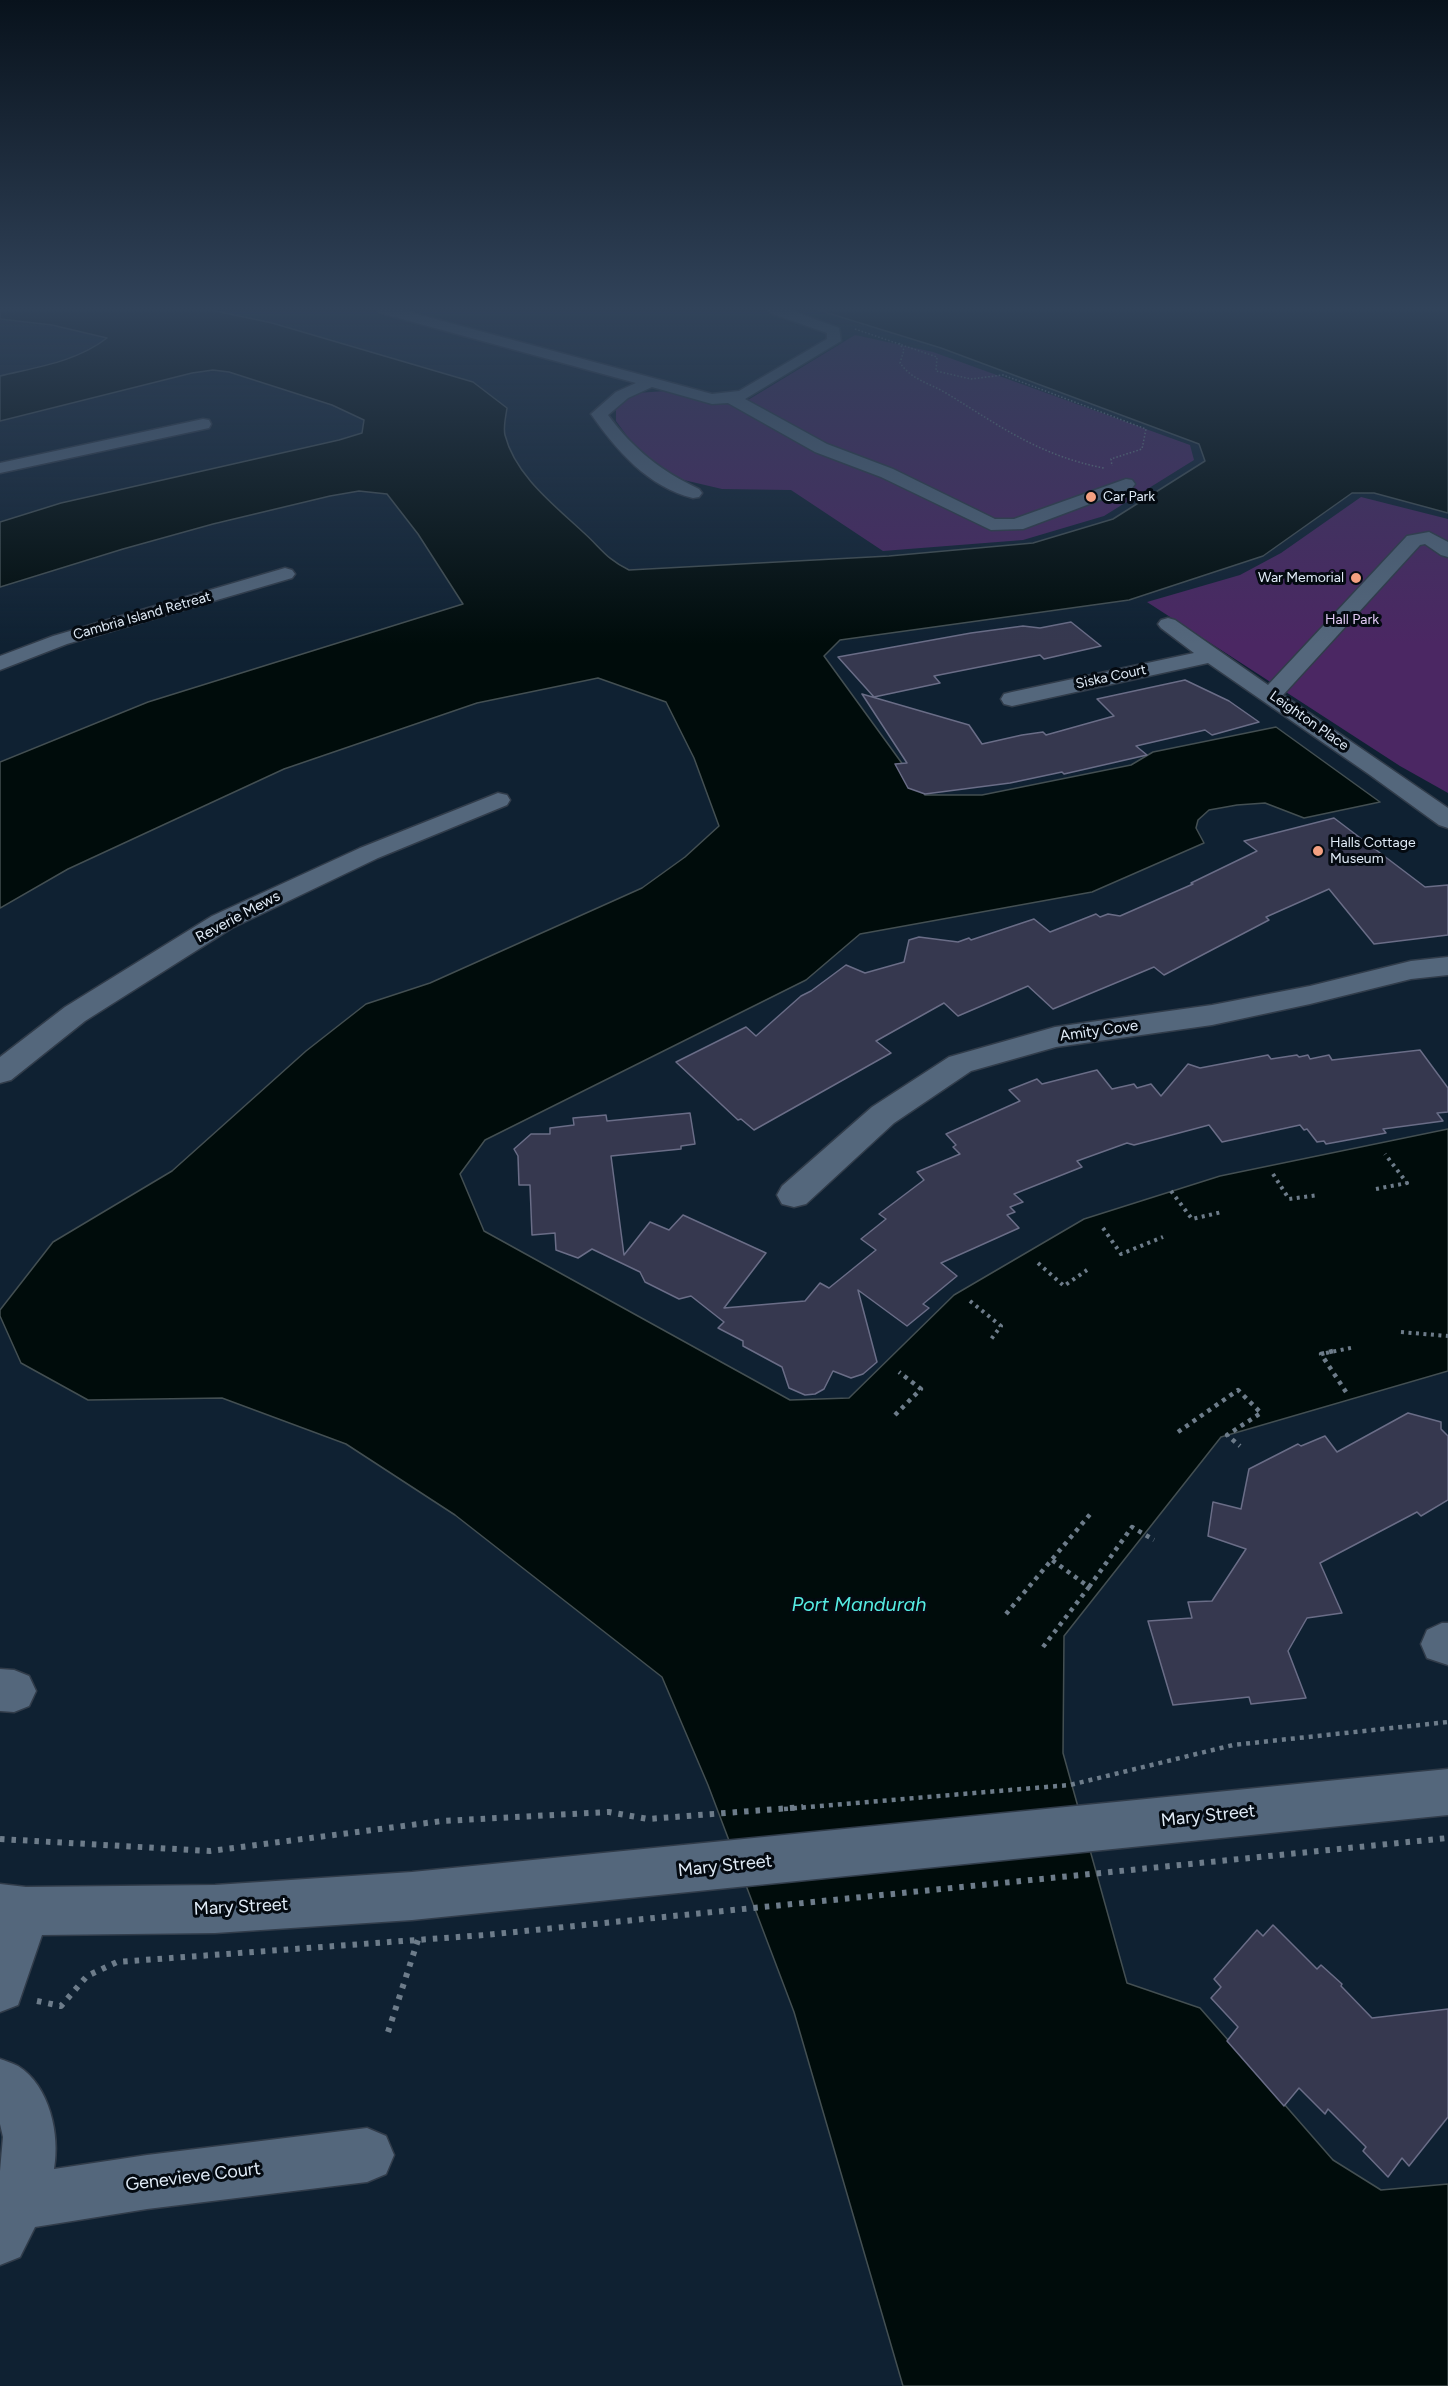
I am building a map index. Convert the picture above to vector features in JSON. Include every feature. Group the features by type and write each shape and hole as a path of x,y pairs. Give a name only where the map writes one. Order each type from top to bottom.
{"street":[{"path":"604,421 617,440 642,465 667,481 693,493"},
{"path":"772,421 820,448 887,473 991,524 1016,525 1126,484"},
{"path":"0,468 203,424"},
{"path":"1271,695 1414,540 1429,538 1448,551"},
{"name":"Cambria Island Retreat","path":"0,664 60,640 285,574"},
{"name":"Leighton Place","path":"1168,624 1448,819"},
{"name":"Siska Court","path":"1012,699 1211,656"},
{"name":"Reverie Mews","path":"0,1073 75,1014 222,921 369,853 498,800"},
{"name":"Amity Cove","path":"794,1195 883,1115 960,1064 1055,1037 1212,1015 1310,995 1412,970 1448,966"},
{"name":"Mary Street","path":"13,1910 215,1909 412,1896 709,1868 1448,1792"},
{"path":"0,1987 13,1910"},
{"path":"0,2085 10,2092 26,2117 30,2164 10,2220"},
{"name":"Genevieve Court","path":"10,2220 147,2182 367,2155"}],"path":[{"path":"986,421 1035,448 1068,462 1113,470 1111,459 1142,448 1145,441 1146,429 1126,421"},
{"path":"1376,1190 1407,1183 1384,1154"},
{"path":"1273,1174 1289,1199 1318,1195"},
{"path":"1171,1191 1192,1219 1222,1212"},
{"path":"1103,1228 1121,1254 1162,1237"},
{"path":"1038,1263 1064,1286 1087,1270"},
{"path":"970,1301 1001,1326 989,1342"},
{"path":"1401,1332 1448,1336"},
{"path":"1346,1392 1321,1354 1355,1347"},
{"path":"896,1415 921,1389 899,1372"},
{"path":"1178,1432 1238,1390 1261,1413 1227,1435 1240,1446"},
{"path":"1006,1614 1092,1512"},
{"path":"1043,1647 1132,1527 1154,1540"},
{"path":"1052,1560 1089,1587"},
{"path":"0,1839 210,1851 442,1821 609,1812 648,1819 818,1806 1070,1785 1233,1744 1448,1722"},
{"path":"61,2006 87,1976 117,1962 418,1940 1448,1838"},
{"path":"388,2032 418,1940"}],"green space":[{"path":"616,421 1125,421 1190,445 1194,460 1104,516 1023,540 883,551 791,490 722,489 671,477 644,459"},
{"name":"Hall Park","path":"1361,497 1448,519 1448,793 1400,766 1147,602 1240,575 1281,553"}],"water":[{"name":"Port Mandurah","path":"364,421 505,421 505,435 510,450 526,476 604,553 629,570 889,556 1033,543 1113,519 1205,461 1199,444 1138,421 1448,421 1448,513 1374,493 1352,493 1263,556 1129,600 840,640 824,656 925,795 982,795 1131,765 1153,752 1276,727 1380,802 1304,818 1265,803 1209,810 1198,820 1196,828 1204,843 1092,892 860,934 806,980 485,1140 460,1174 484,1231 790,1400 849,1398 954,1295 1084,1219 1220,1176 1448,1129 1448,1371 1221,1437 1064,1636 1063,1753 1127,1983 1200,2008 1333,2160 1381,2190 1448,2184 1448,2386 903,2386 794,2012 708,1785 662,1677 455,1515 346,1444 222,1398 88,1400 21,1363 0,1316 0,1310 53,1242 172,1171 306,1051 366,1004 430,983 642,888 685,857 719,826 694,758 666,702 598,678 477,703 284,769 68,869 0,908 0,762 148,702 463,604 418,534 387,494 359,491 330,496 213,524 0,587 0,522 61,503 362,433"}],"building":[{"path":"1071,622 1101,646 1044,659 1040,655 934,676 940,683 874,697 838,657 971,633 1023,626 1040,628"},
{"path":"1185,680 1229,701 1259,722 1212,735 1205,730 1136,746 1147,755 1064,774 1062,772 1010,783 925,794 908,788 895,764 907,763 862,694 969,725 982,744 1043,732 1046,735 1114,716 1097,699"},
{"path":"1334,818 1425,887 1448,885 1448,935 1374,944 1329,889 1266,917 1269,920 1164,975 1154,967 1053,1009 1028,986 958,1016 944,1003 876,1041 891,1053 754,1130 741,1119 738,1120 676,1062 746,1027 756,1036 801,996 846,965 865,973 904,962 909,940 919,937 958,942 969,938 971,940 1034,919 1050,932 1096,914 1100,917 1108,914 1120,916 1193,884 1191,883 1257,851 1244,841"},
{"path":"1420,1050 1448,1088 1448,1112 1437,1113 1443,1121 1383,1129 1386,1133 1326,1144 1324,1141 1317,1142 1307,1129 1304,1130 1300,1125 1222,1142 1209,1125 1134,1145 1127,1143 1077,1161 1082,1167 1014,1194 1023,1202 1010,1207 1015,1212 1007,1215 1019,1228 941,1263 957,1276 923,1304 929,1308 907,1326 858,1290 877,1362 863,1374 851,1378 833,1371 824,1389 815,1394 805,1395 789,1388 782,1367 743,1346 743,1341 718,1328 724,1322 691,1296 679,1299 645,1282 640,1272 592,1249 578,1258 556,1250 555,1233 532,1235 530,1185 519,1185 518,1156 514,1149 531,1134 550,1134 550,1128 574,1125 573,1118 606,1115 607,1121 690,1113 695,1144 681,1146 681,1149 611,1156 624,1255 650,1222 669,1230 683,1215 766,1253 724,1308 805,1301 820,1283 829,1288 876,1250 861,1239 886,1219 879,1214 924,1180 917,1172 960,1154 953,1147 956,1145 946,1134 1020,1101 1009,1090 1037,1079 1042,1084 1097,1070 1112,1089 1134,1084 1137,1088 1151,1084 1161,1096 1188,1064 1200,1068 1268,1055 1271,1059 1308,1055 1310,1059 1329,1055 1332,1060"},
{"path":"1408,1413 1441,1422 1441,1429 1448,1436 1448,1500 1421,1516 1417,1512 1320,1563 1342,1613 1307,1618 1288,1651 1306,1698 1251,1704 1249,1697 1173,1705 1148,1621 1192,1618 1188,1602 1212,1601 1246,1549 1208,1536 1213,1502 1241,1509 1249,1469 1298,1444 1301,1446 1325,1436 1337,1452"},
{"path":"1273,1925 1317,1969 1321,1965 1342,1984 1341,1986 1372,2018 1448,2009 1448,2117 1409,2166 1402,2158 1388,2177 1363,2151 1366,2147 1328,2109 1325,2114 1299,2088 1284,2106 1227,2041 1238,2027 1211,1998 1221,1987 1214,1979 1257,1930 1263,1936"}],"place":[{"name":"Car Park","path":"1091,497"},
{"name":"War Memorial","path":"1356,578"},
{"name":"Halls Cottage Museum","path":"1318,851"}]}
